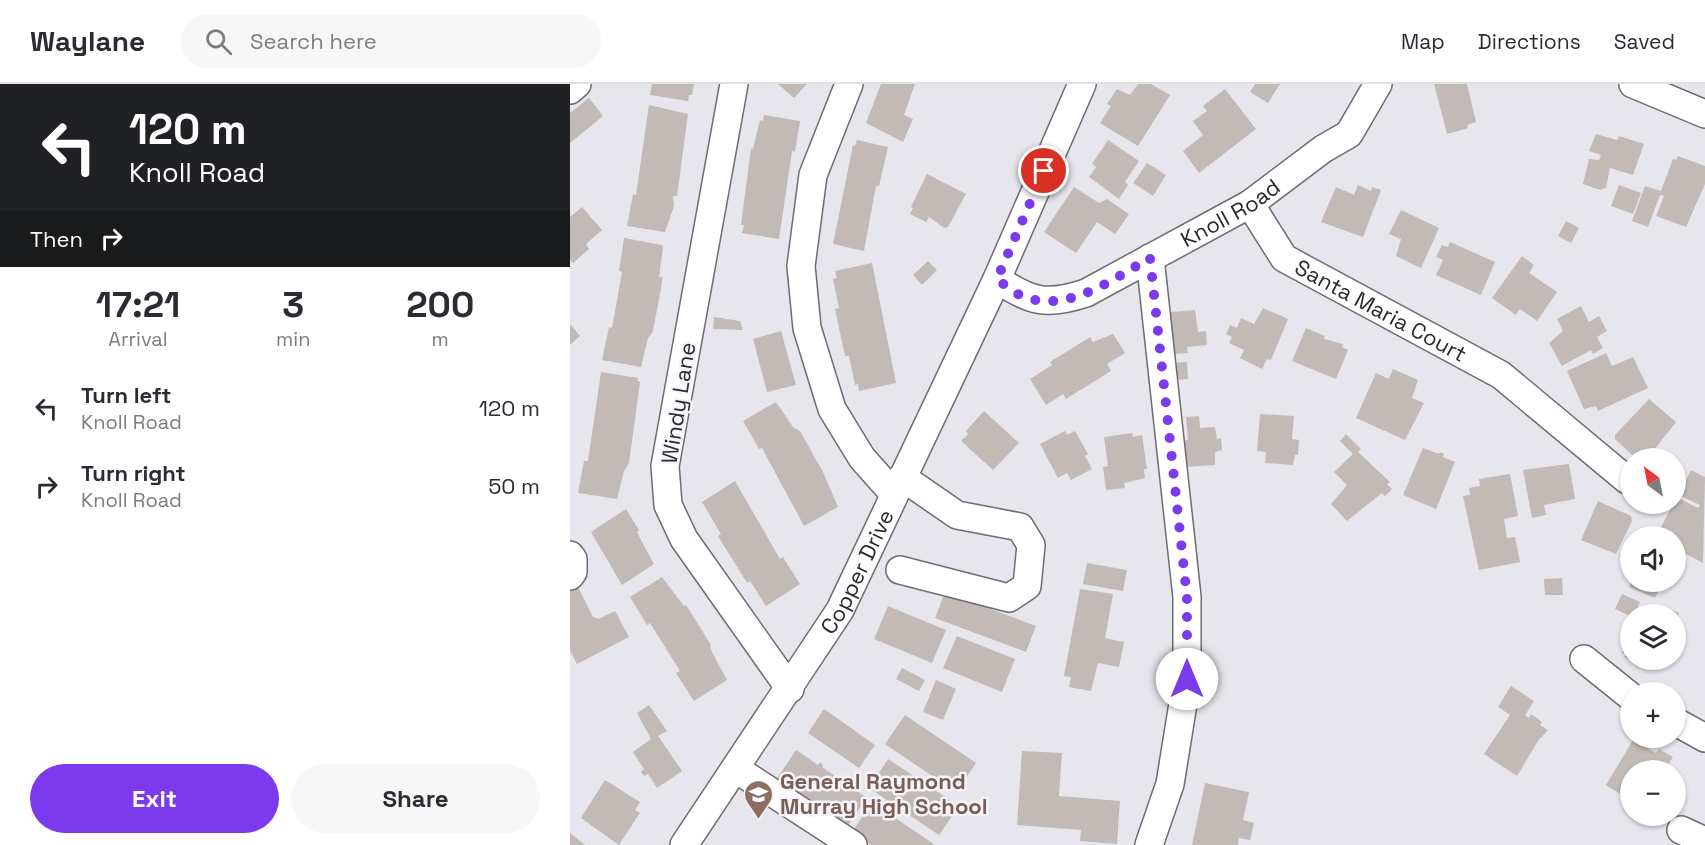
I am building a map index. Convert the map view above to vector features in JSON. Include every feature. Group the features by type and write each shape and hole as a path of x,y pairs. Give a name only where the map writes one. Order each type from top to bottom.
{"street":[{"path":"570,90 577,84"},
{"name":"Windy Lane","path":"734,84 665,466 668,505 684,539 790,689"},
{"path":"849,84 813,175 801,266 807,328 832,409 862,458 898,486 957,515 1020,527 1031,544 1027,586 1009,598 900,570"},
{"path":"997,279 1082,84"},
{"name":"Knoll Road","path":"997,279 1019,295 1038,301 1064,300 1086,293 1250,204 1323,149 1349,134 1378,84"},
{"path":"1633,84 1705,114"},
{"name":"Santa Maria Court","path":"1250,204 1284,258 1501,375 1620,474"},
{"path":"1149,845 1170,784 1187,679 1187,597 1150,258"},
{"name":"Copper Drive","path":"684,845 790,689 840,610 997,279"},
{"path":"570,555 573,559 573,572 570,576"},
{"path":"1584,659 1620,688"},
{"path":"1686,727 1704,737"},
{"path":"736,769 853,845"},
{"path":"1681,830 1705,841"}],"building":[{"path":"652,84 694,84 688,101 650,95"},
{"path":"778,84 807,84 794,98"},
{"path":"881,84 915,84 904,115 913,119 903,142 866,123"},
{"path":"1138,84 1151,84 1170,95 1138,146 1100,123 1111,106 1107,104 1117,89 1130,95"},
{"path":"1255,84 1280,84 1268,103 1250,92"},
{"path":"1434,84 1467,84 1476,122 1467,125 1468,128 1447,134"},
{"path":"1225,89 1256,129 1199,173 1183,151 1203,135 1193,121 1207,111 1203,106"},
{"path":"589,98 603,116 570,143 570,113"},
{"path":"649,105 688,114 677,196 673,196 674,206 665,232 627,226 633,194 636,195"},
{"path":"764,115 800,121 795,152 792,151 779,239 742,233 744,225 741,225 751,148 753,149 760,120 763,121"},
{"path":"1596,134 1617,140 1619,136 1644,144 1633,175 1610,168 1606,188 1600,190 1583,184 1589,159 1599,160 1601,155 1589,151"},
{"path":"857,140 888,147 879,186 876,186 864,251 833,244 853,145 855,146"},
{"path":"1108,140 1139,161 1125,182 1128,185 1119,199 1089,177 1096,167 1092,164"},
{"path":"1678,156 1705,166 1705,184 1686,227 1656,216 1664,196 1660,195 1648,227 1632,221 1645,186 1661,191 1673,159 1676,160"},
{"path":"1147,163 1166,175 1153,196 1133,183"},
{"path":"927,174 966,194 948,227 944,228 929,217 926,222 910,214 913,208 911,207"},
{"path":"1358,185 1371,191 1372,187 1381,190 1363,237 1321,222 1336,187 1354,195"},
{"path":"1619,185 1641,193 1633,214 1611,206"},
{"path":"1074,187 1099,203 1107,199 1129,214 1115,234 1097,222 1076,253 1044,232"},
{"path":"582,207 602,230 586,244 589,249 573,263 570,260 570,217"},
{"path":"1401,210 1439,228 1421,268 1396,256 1401,239 1389,234"},
{"path":"1566,221 1579,228 1571,243 1558,236"},
{"path":"624,238 662,245 663,248 659,277 662,277 662,283 653,331 648,338 641,367 602,360 609,327 612,328 622,272 619,271"},
{"path":"1450,242 1495,262 1481,295 1436,275 1443,260 1436,257 1442,245 1448,247"},
{"path":"1522,256 1534,265 1529,273 1557,292 1537,321 1520,309 1516,315 1492,298"},
{"path":"928,261 937,270 922,285 913,275"},
{"path":"872,263 896,383 859,391 858,384 855,385 849,356 845,356 835,309 839,308 833,279 837,278 835,271"},
{"path":"1581,306 1589,322 1599,316 1607,331 1597,337 1603,348 1593,354 1591,350 1562,366 1549,343 1563,331 1557,319"},
{"path":"1263,308 1288,319 1271,360 1267,359 1262,369 1240,358 1244,350 1229,343 1232,337 1226,334 1230,325 1237,328 1241,318 1254,324"},
{"path":"1195,310 1198,332 1206,331 1207,345 1187,347 1188,353 1175,354 1170,312"},
{"path":"714,317 740,321 743,330 713,329"},
{"path":"570,324 580,336 570,345"},
{"path":"1306,328 1325,336 1324,339 1343,344 1342,347 1348,350 1336,379 1292,361"},
{"path":"781,331 796,385 767,392 753,339"},
{"path":"1113,334 1125,353 1107,364 1111,371 1066,399 1063,394 1046,405 1030,379 1052,365 1050,362 1090,337 1093,342"},
{"path":"1606,353 1612,366 1633,357 1648,388 1598,411 1596,406 1584,409 1567,371"},
{"path":"1187,362 1188,379 1176,380 1175,363"},
{"path":"1393,369 1418,380 1412,398 1424,403 1405,440 1356,418 1376,373 1389,379"},
{"path":"601,372 638,378 637,381 640,382 629,463 624,471 617,499 578,493 584,461 588,461"},
{"path":"1649,399 1676,422 1656,448 1624,448 1615,439 1615,435"},
{"path":"776,402 793,427 800,431 823,472 838,507 804,526 762,448 759,449 743,421"},
{"path":"984,411 1019,443 993,470 961,441 968,434 966,431"},
{"path":"1260,414 1294,416 1292,439 1299,440 1298,455 1295,455 1293,465 1265,463 1266,452 1257,451"},
{"path":"1199,416 1200,428 1215,427 1217,439 1221,438 1222,450 1215,452 1215,465 1184,467 1182,441 1188,440 1186,417"},
{"path":"1065,431 1067,435 1075,431 1088,454 1085,456 1092,469 1071,480 1067,473 1058,478 1040,444"},
{"path":"1132,433 1133,437 1142,435 1147,469 1144,469 1145,478 1124,483 1125,488 1106,490 1103,467 1108,466 1104,437"},
{"path":"1346,434 1361,449 1358,452 1390,482 1387,484 1392,489 1385,496 1382,493 1347,521 1331,504 1347,485 1334,472 1353,454 1340,441"},
{"path":"1423,448 1439,454 1440,452 1444,454 1443,457 1455,462 1436,509 1403,495"},
{"path":"1569,464 1575,499 1544,505 1546,515 1532,518 1523,470"},
{"path":"1691,470 1705,477 1703,563 1686,554 1686,526 1662,526 1668,514 1686,514 1686,502 1698,508 1700,505 1686,498 1686,480"},
{"path":"1510,474 1518,516 1504,519 1507,538 1515,537 1520,562 1479,570 1463,496 1470,495 1469,488 1480,486 1479,479"},
{"path":"735,481 780,559 783,557 800,584 766,606 750,581 747,583 718,536 721,534 702,502"},
{"path":"1598,501 1620,511 1620,514 1631,516 1630,526 1620,526 1620,546 1616,554 1581,540"},
{"path":"626,509 639,530 637,532 654,564 622,585 591,532"},
{"path":"1087,563 1127,570 1123,591 1083,584"},
{"path":"662,577 684,606 686,605 711,645 713,654 727,680 694,701 676,673 680,671 650,623 647,625 630,597"},
{"path":"1562,578 1563,595 1545,595 1544,579"},
{"path":"576,583 593,617 599,619 615,611 629,637 577,664 570,650 570,586"},
{"path":"1080,589 1113,594 1105,638 1124,642 1119,667 1098,663 1091,691 1069,687 1071,677 1064,676"},
{"path":"945,592 1036,626 1026,652 935,618"},
{"path":"1641,592 1658,592 1655,598"},
{"path":"1622,594 1640,602 1639,604 1620,604 1620,611 1615,609"},
{"path":"888,606 946,630 932,663 874,639"},
{"path":"957,636 1015,659 1002,692 943,668"},
{"path":"902,668 925,680 919,691 896,679"},
{"path":"936,680 956,689 943,720 923,712"},
{"path":"1511,686 1534,701 1525,715 1529,718 1531,714 1542,722 1540,725 1548,730 1538,741 1517,776 1484,754 1510,715 1498,707"},
{"path":"649,705 667,731 658,736 682,771 657,788 648,774 644,776 641,772 644,769 633,752 651,739 637,713"},
{"path":"824,709 875,745 859,768 808,733"},
{"path":"905,715 976,763 956,792 885,744"},
{"path":"1628,748 1647,748 1656,753 1659,749 1673,757 1671,760 1621,760"},
{"path":"796,750 818,765 820,762 822,767 867,798 846,828 776,780"},
{"path":"1022,751 1062,753 1059,796 1120,801 1117,844 1080,841 1081,830 1017,825"},
{"path":"888,759 959,806 939,835 869,788"},
{"path":"1620,762 1620,794 1606,785"},
{"path":"605,780 640,802 635,810 640,813 619,845 581,818"},
{"path":"1205,783 1249,792 1243,820 1254,823 1250,840 1239,838 1238,845 1192,845"},
{"path":"872,802 935,845 871,845 852,832"},
{"path":"570,833 585,845 570,845"}],"place":[{"name":"General Raymond Murray High School","path":"759,820"}],"route":[{"path":"1044,171 997,279 1019,295 1038,301 1064,300 1086,293 1150,258 1187,597 1187,679"}]}
